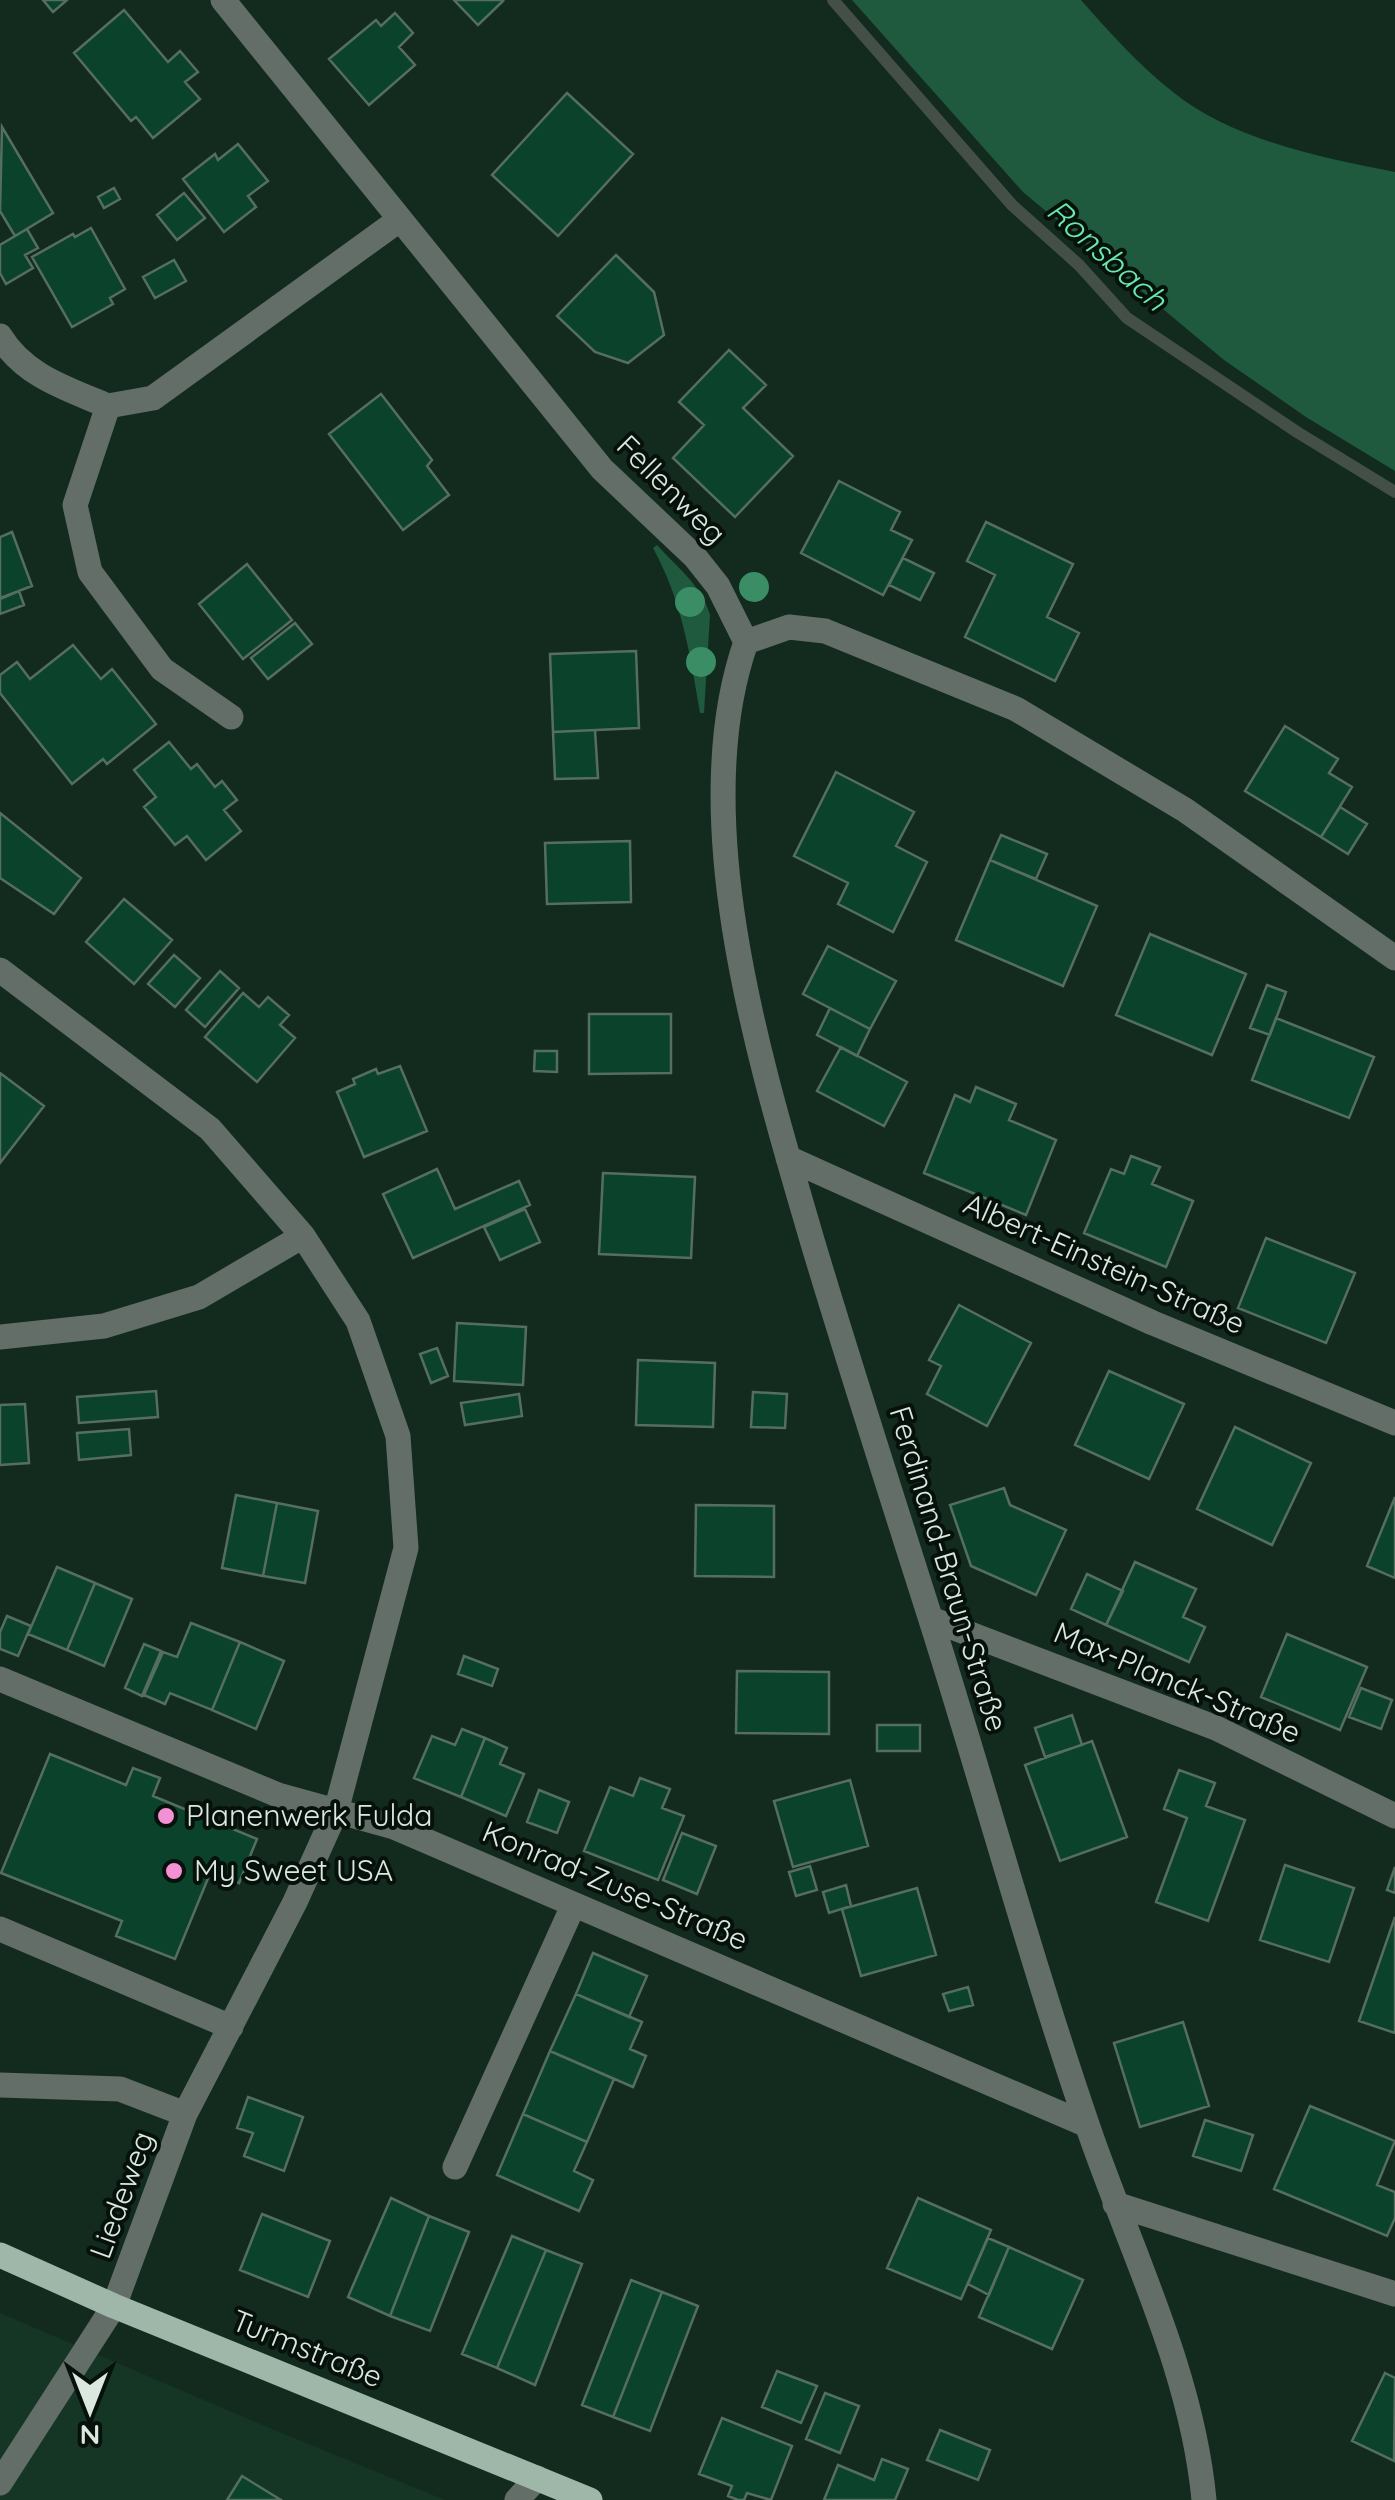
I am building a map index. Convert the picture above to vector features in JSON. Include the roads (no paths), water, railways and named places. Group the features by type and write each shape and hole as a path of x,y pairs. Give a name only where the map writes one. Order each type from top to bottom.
{"main road":[{"name":"Turmstraße","path":"0,2255 114,2306 590,2500"}],"street":[{"name":"Fellenweg","path":"223,0 602,469 695,557 718,586 746,642"},
{"path":"0,336 10,352 43,379 108,406 153,398 399,220"},
{"path":"108,406 74,505 90,572 162,669 231,718"},
{"path":"746,642 789,627 825,632 1016,708 1185,810 1395,958"},
{"name":"Ferdinand-Braun-Straße","path":"746,642 731,684 723,742 722,789 727,859 754,1027 788,1158 1087,2125 1157,2307 1190,2423 1204,2500"},
{"path":"0,970 210,1129 303,1236 358,1321 398,1436 406,1548 336,1811 295,1902 185,2114"},
{"name":"Albert-Einstein-Straße","path":"788,1158 1153,1323 1395,1423"},
{"path":"0,1337 104,1326 200,1298 303,1236"},
{"name":"Max-Planck-Straße","path":"930,1618 1216,1728 1395,1816"},
{"name":"Konrad-Zuse-Straße","path":"0,1679 278,1795 394,1826 1087,2125"},
{"path":"455,2167 572,1906"},
{"path":"0,1930 231,2027"},
{"name":"Liedeweg","path":"0,2085 120,2089 185,2114 114,2306 0,2483"},
{"path":"1115,2204 1395,2294"},
{"path":"517,2500 537,2478"}],"waterway":[{"name":"Ronsbach","path":"833,0 1012,205 1079,265 1127,318 1297,432 1395,492"}],"place":[{"name":"Planenwerk Fulda","path":"166,1816"},
{"name":"My Sweet USA","path":"174,1871"}]}
